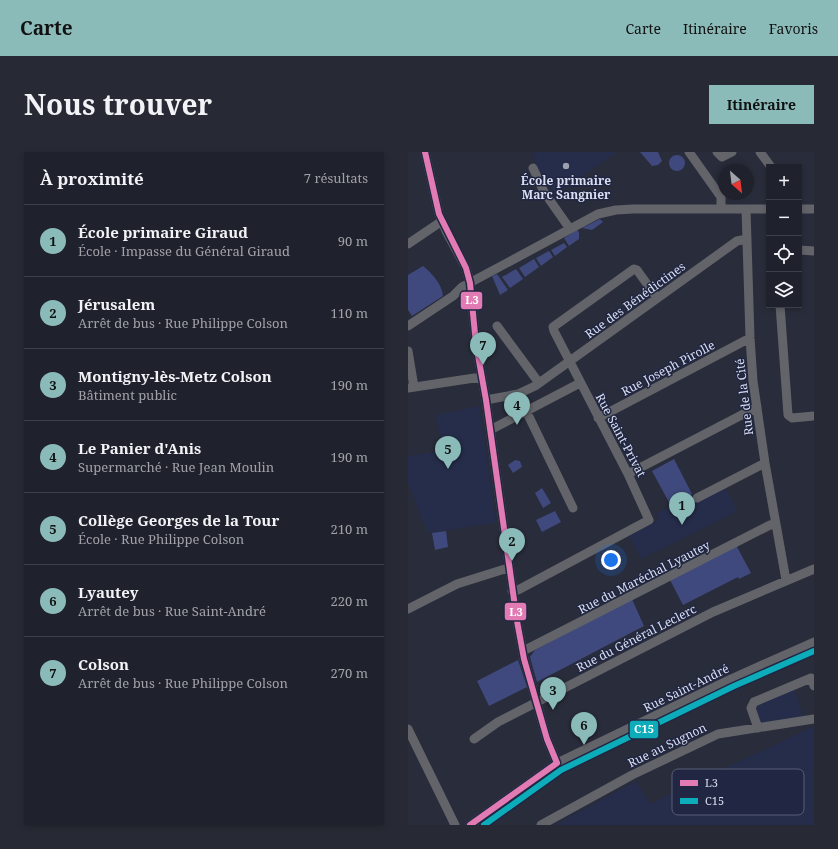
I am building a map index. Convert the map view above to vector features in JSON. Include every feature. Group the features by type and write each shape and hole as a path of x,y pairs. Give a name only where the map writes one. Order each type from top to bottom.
{"street":[{"path":"424,152 429,157 434,196 442,221 466,268 470,282 476,344 486,400 512,591 523,651 536,702 547,739 557,763"},
{"path":"689,152 721,197 721,209"},
{"path":"717,152 722,157 732,152"},
{"path":"760,152 768,164"},
{"path":"533,168 544,192 570,229"},
{"name":"Rue de la Cité","path":"746,209 750,338 757,407 775,524 786,580"},
{"path":"408,326 453,296 460,288 470,282 598,214 616,210 766,209"},
{"path":"802,209 814,209"},
{"path":"408,244 442,221"},
{"name":"Rue des Bénédictines","path":"486,400 518,394 539,383 738,241 747,239"},
{"path":"802,250 814,251"},
{"name":"Rue Saint-Privat","path":"512,591 528,585 649,520 628,474 569,362 553,327 556,323 634,269 637,270 657,298"},
{"path":"780,308 788,415 792,418 814,416"},
{"path":"498,326 539,383"},
{"name":"Rue Joseph Pirolle","path":"598,418 750,338"},
{"path":"408,351 411,387 481,377"},
{"path":"490,429 580,383"},
{"path":"518,394 525,412 565,488 573,508"},
{"path":"628,474 757,407"},
{"path":"697,498 765,463"},
{"name":"Rue du Maréchal Lyautey","path":"523,651 770,525 775,524"},
{"path":"408,609 457,584 508,568"},
{"name":"Rue du Général Leclerc","path":"474,739 498,722 713,612 814,569"},
{"name":"Rue Saint-André","path":"470,825 557,763 737,676 814,642"},
{"path":"758,728 751,708 754,702 811,678 814,686"},
{"name":"Rue au Sugnon","path":"541,825 628,777 713,736 814,718"},
{"path":"408,729 454,825"}],"shaded area":[{"name":"École primaire Marc Sangnier","path":"537,152 617,152 555,194 547,183 544,182 532,155"},
{"path":"640,152 658,152 662,161 658,165 652,166"},
{"path":"677,155 683,157 685,163 683,169 677,171 671,169 669,163 671,157"},
{"path":"600,219 603,222 592,230 582,228"},
{"path":"577,230 579,232 579,239 569,246 564,238"},
{"path":"564,243 567,247 555,256 551,250"},
{"path":"549,251 553,257 541,266 536,258"},
{"path":"534,259 539,267 525,277 519,268"},
{"path":"423,266 436,279 441,287 443,296 412,316 408,310 408,275"},
{"path":"516,269 523,279 510,288 502,277"},
{"path":"497,274 508,290 500,295 492,276"},
{"path":"479,406 496,523 428,533 408,483 408,456 442,451 436,415"},
{"path":"674,459 692,494 671,506 652,471"},
{"path":"515,460 520,461 522,467 513,473 508,465"},
{"path":"725,487 737,511 641,559 629,536 659,520 656,514 693,495 697,501"},
{"path":"542,488 551,503 543,508 535,493"},
{"path":"555,511 561,522 542,532 536,520"},
{"path":"446,531 448,547 435,550 432,533"},
{"path":"736,545 751,573 739,579 738,577 683,605 670,580"},
{"path":"632,599 644,626 537,682 530,657 535,650"},
{"path":"518,660 527,687 489,706 477,681"},
{"path":"795,690 803,716 760,723 754,703"},
{"path":"814,726 814,825 555,825 636,781 650,804 672,794 672,815 804,815 804,769 724,769"}],"transit line":[{"name":"L3","path":"425,152 439,214 466,268 470,283 476,344 486,400 517,621 524,659 547,739 557,763"},
{"name":"C15","path":"484,825 561,770 734,686 814,651"},
{"name":"L3","path":"470,825 557,763"}],"place":[{"name":"École primaire Marc Sangnier","path":"566,166"},
{"name":"Colson","path":"483,365"},
{"name":"Le Panier d'Anis","path":"517,425"},
{"name":"Collège Georges de la Tour","path":"448,469"},
{"name":"École primaire Giraud","path":"682,525"},
{"name":"Jérusalem","path":"512,561"},
{"name":"Montigny-lès-Metz Colson","path":"553,710"},
{"name":"Lyautey","path":"584,745"}]}
